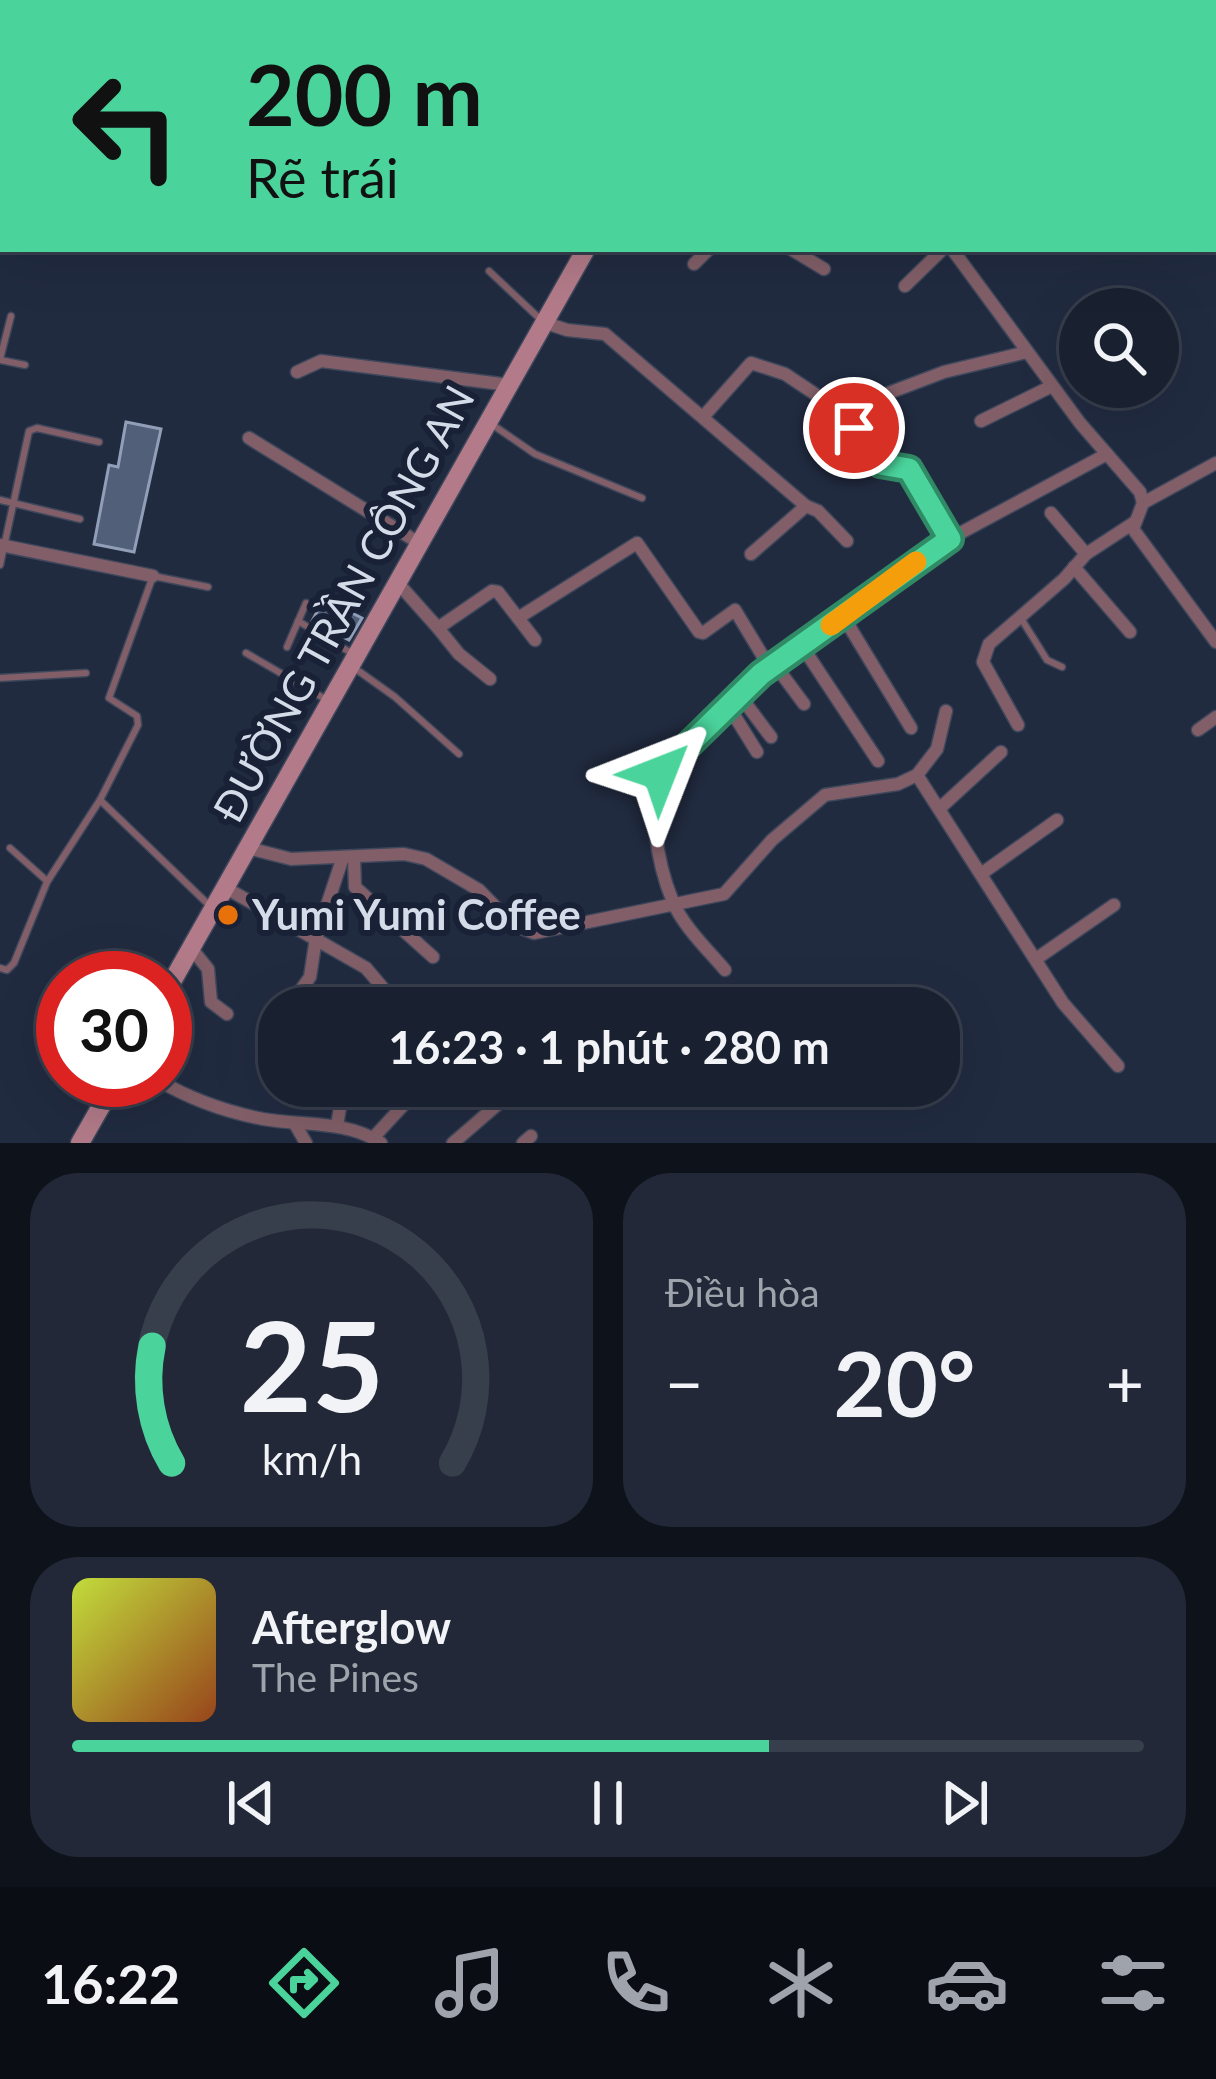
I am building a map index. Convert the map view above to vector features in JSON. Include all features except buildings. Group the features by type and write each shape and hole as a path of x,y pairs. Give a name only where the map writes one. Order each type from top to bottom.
{"main road":[{"name":"ĐƯỜNG TRẦN CÔNG AN","path":"189,951 584,252"},
{"path":"80,1143 101,1107"}],"street":[{"path":"694,264 706,252"},
{"path":"796,252 824,268"},
{"path":"905,286 940,252"},
{"path":"954,252 1052,386 1140,492 1143,503 1133,529 1216,642"},
{"path":"543,322 605,334 806,506 818,511 847,541"},
{"path":"886,394 944,372 1027,352"},
{"path":"297,372 316,361 509,385"},
{"path":"703,417 751,363 785,374 847,419 880,464 909,469 950,539"},
{"path":"981,422 1052,386"},
{"path":"249,438 419,543"},
{"path":"725,970 674,904 654,822 660,773 773,666 950,539 1107,454"},
{"path":"1143,503 1216,463"},
{"path":"751,554 806,506"},
{"path":"1051,513 1086,554"},
{"path":"1018,725 983,662 988,644 1086,554 1135,522"},
{"path":"518,618 637,542 698,632 735,610 804,704"},
{"path":"2,545 153,576"},
{"path":"1074,567 1130,632"},
{"path":"398,582 459,654 490,679"},
{"path":"437,628 495,591 536,640"},
{"path":"843,616 911,728"},
{"path":"802,646 878,761"},
{"path":"740,696 772,737"},
{"path":"728,707 757,752"},
{"path":"248,848 291,859 404,854 427,859 479,890 513,925 534,934 724,894 772,840 825,795 898,784 917,775 937,749 946,711"},
{"path":"1198,730 1216,717"},
{"path":"939,809 1001,752"},
{"path":"917,775 1063,1003 1118,1066"},
{"path":"981,874 1057,820"},
{"path":"303,987 310,977 316,938 349,857"},
{"path":"349,857 355,887 433,957"},
{"path":"226,888 366,968 382,987"},
{"path":"1036,958 1114,905"},
{"path":"191,948 208,969 211,1002 227,1014"},
{"path":"192,1096 215,1107 295,1124 351,1127 377,1140 404,1107"},
{"path":"337,1126 340,1107"},
{"path":"453,1143 495,1107"},
{"path":"295,1124 306,1143"}],"lane":[{"path":"490,271 543,322"},
{"path":"11,316 0,359 25,365"},
{"path":"487,421 535,454 642,498"},
{"path":"0,565 29,431 37,428 99,442"},
{"path":"0,500 80,519"},
{"path":"0,968 7,970 14,963 47,882 100,800 139,720 132,710 109,698 153,576 208,587"},
{"path":"287,647 306,603"},
{"path":"1020,617 1047,660 1062,667"},
{"path":"298,621 353,661 459,754"},
{"path":"246,653 330,702"},
{"path":"0,678 86,673"},
{"path":"100,800 214,910"},
{"path":"10,848 47,882"}],"slow traffic":[{"path":"831,625 916,562"}],"place":[{"name":"Yumi Yumi Coffee","path":"228,915"}],"route":[{"path":"660,773 752,681 950,539 907,466 880,464 854,428"}]}
